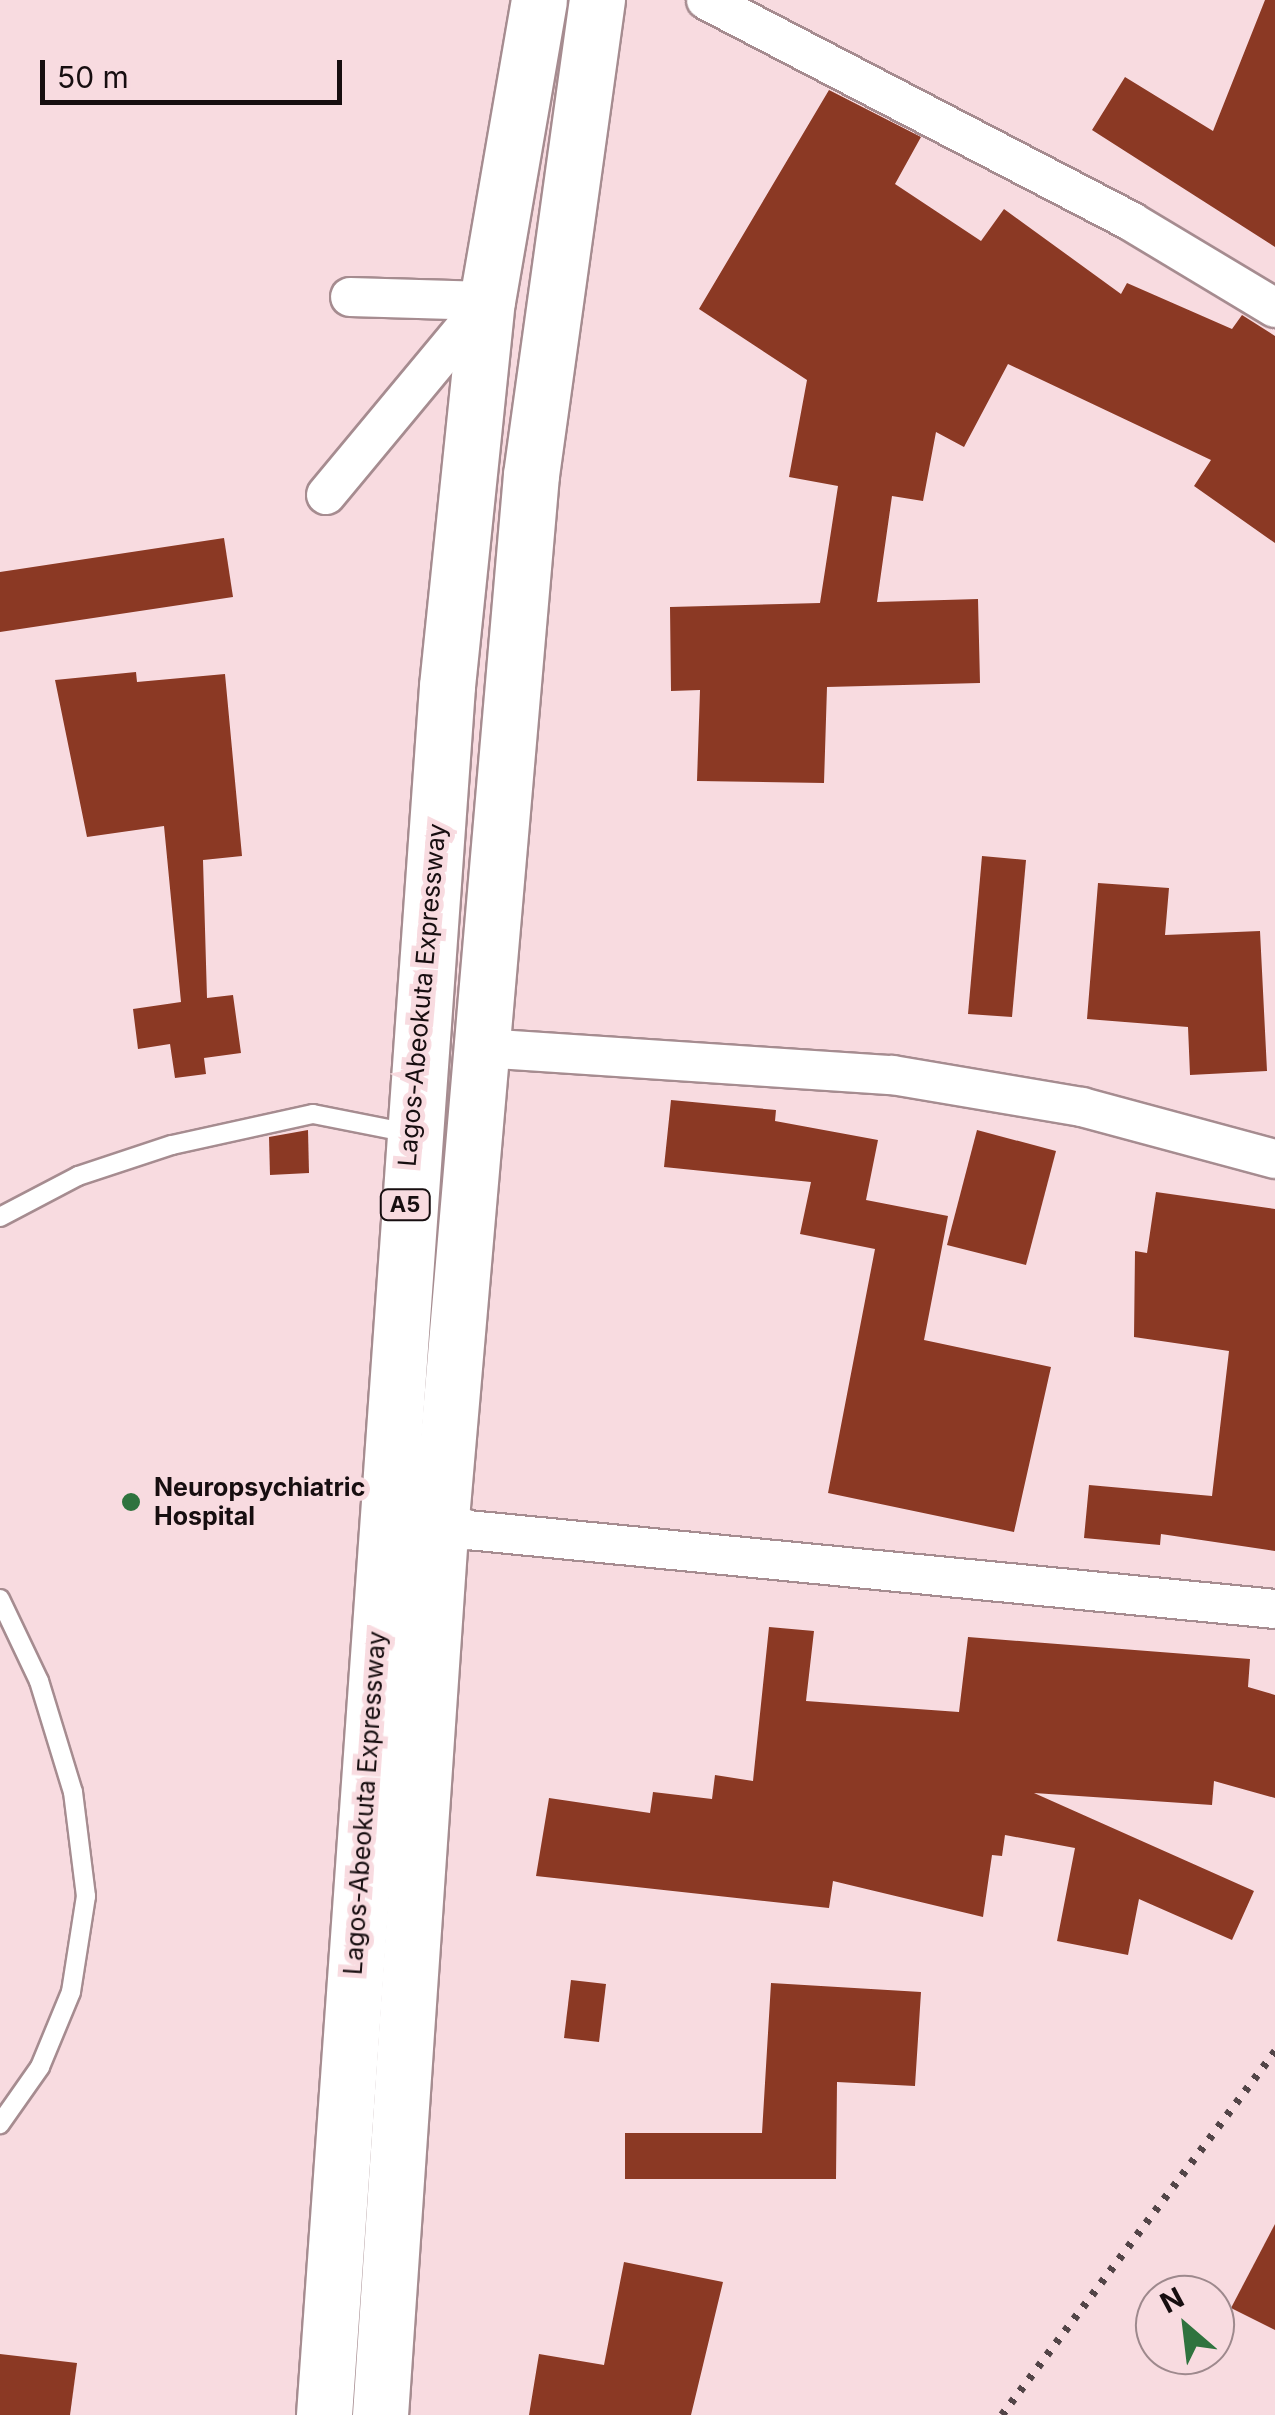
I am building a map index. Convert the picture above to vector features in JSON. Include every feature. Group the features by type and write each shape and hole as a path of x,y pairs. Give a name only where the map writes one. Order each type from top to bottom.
{"highway":[{"name":"Lagos-Abeokuta Expressway","path":"324,2415 410,1133 487,301 539,0"},
{"name":"A5","path":"380,2415 441,1518 482,1048 552,270 597,0"}],"street":[{"path":"706,0 1132,222 1275,308"},
{"path":"350,296 487,301"},
{"path":"326,495 487,301"},
{"path":"482,1048 892,1075 1082,1107 1275,1159"},
{"path":"441,1518 468,1530 1275,1609"}],"lane":[{"path":"0,1217 78,1176 172,1145 313,1114 410,1133"},
{"path":"0,1599 39,1681 73,1792 86,1896 72,1992 40,2067 0,2124"}],"building":[{"path":"1265,0 1275,0 1275,247 1092,130 1125,77 1213,131"},
{"path":"829,90 921,137 895,184 981,241 1004,209 1121,294 1127,283 1232,329 1242,315 1275,336 1275,543 1194,486 1211,460 1008,364 964,447 936,432 923,501 892,496 877,602 978,599 980,683 827,687 824,783 697,781 700,690 671,691 670,607 820,603 838,486 789,477 807,380 699,309"},
{"path":"224,538 233,597 0,632 0,572"},
{"path":"136,672 137,682 225,674 242,856 203,860 207,998 233,995 241,1053 204,1058 206,1074 175,1078 170,1044 138,1049 133,1009 181,1002 164,826 87,837 55,680"},
{"path":"982,856 1026,860 1012,1017 968,1014"},
{"path":"1098,883 1169,888 1165,935 1260,931 1267,1071 1190,1075 1188,1027 1087,1019"},
{"path":"671,1100 776,1110 775,1121 878,1140 866,1200 948,1216 924,1340 1051,1367 1014,1532 828,1493 875,1249 800,1234 811,1182 664,1167"},
{"path":"308,1130 309,1173 270,1175 269,1137"},
{"path":"977,1130 1056,1151 1026,1265 947,1245"},
{"path":"1156,1192 1275,1209 1275,1551 1161,1534 1160,1545 1084,1538 1089,1485 1212,1496 1229,1351 1134,1337 1135,1251 1147,1253"},
{"path":"769,1627 814,1631 806,1701 959,1712 968,1637 1250,1659 1248,1687 1275,1695 1275,1798 1214,1781 1212,1805 1034,1793 1254,1891 1232,1940 1139,1899 1128,1955 1057,1941 1075,1848 1005,1835 1002,1856 992,1855 983,1917 833,1881 829,1908 536,1876 549,1798 650,1813 653,1792 712,1799 715,1775 753,1781"},
{"path":"571,1980 606,1984 599,2042 564,2038"},
{"path":"771,1983 921,1992 915,2086 837,2082 836,2179 625,2179 625,2133 762,2133"},
{"path":"1275,2224 1275,2330 1235,2310 1235,2300"},
{"path":"624,2262 723,2282 691,2415 529,2415 539,2354 604,2365"},
{"path":"0,2354 77,2363 70,2415 0,2415"}],"railway":[{"path":"1002,2415 1275,2051"}],"place":[{"name":"Neuropsychiatric Hospital","path":"131,1502"}]}
